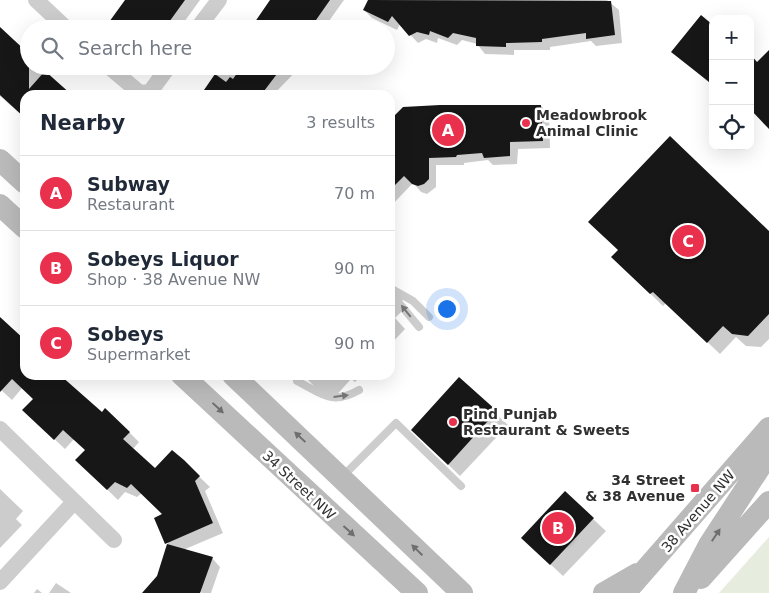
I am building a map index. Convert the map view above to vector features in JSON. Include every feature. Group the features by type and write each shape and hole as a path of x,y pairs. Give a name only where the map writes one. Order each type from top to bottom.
{"main road":[{"path":"0,160 20,178"},
{"path":"0,205 20,223"},
{"name":"34 Street NW","path":"187,380 417,593"},
{"path":"238,380 461,590"},
{"path":"686,593 709,545 764,461 769,435"},
{"name":"38 Avenue NW","path":"625,593 769,435"},
{"path":"686,593 769,502"},
{"path":"604,593 647,569"},
{"path":"641,593 647,569"}],"street":[{"path":"36,0 57,20"},
{"path":"205,20 219,0"},
{"path":"119,75 136,90"},
{"path":"151,90 162,75"},
{"path":"0,429 114,540"},
{"path":"0,582 74,502"}],"lane":[{"path":"397,293 413,301 430,317"},
{"path":"397,293 399,303 420,327"},
{"path":"297,380 314,392 338,398 359,390"},
{"path":"342,477 396,423 461,486"}],"green space":[{"path":"769,537 769,593 719,593"}],"building":[{"path":"125,0 185,0 171,20 111,20"},
{"path":"270,0 330,0 316,20 256,20"},
{"path":"368,0 611,1 615,35 586,39 586,33 542,39 542,42 506,43 506,47 476,46 476,38 453,33 448,38 430,31 429,35 417,32 409,36 392,16 389,20 384,20 363,10"},
{"path":"701,15 709,22 709,82 671,52"},
{"path":"0,27 20,46 20,75 29,75 29,89 41,75 50,75 66,90 20,90 20,113 0,95"},
{"path":"769,50 769,129 754,113 754,59 757,62"},
{"path":"214,75 226,82 230,77 233,79 236,75 276,75 265,90 204,90"},
{"path":"541,105 543,141 510,142 510,156 484,158 482,153 457,155 456,157 429,158 429,179 424,184 418,186 412,184 404,176 395,185 395,115 403,107"},
{"path":"670,136 769,231 769,314 748,336 732,334 723,326 707,343 653,292 650,294 611,257 618,250 588,222"},
{"path":"0,317 20,335 20,380 66,380 102,412 105,408 130,432 123,439 155,468 172,450 200,476 195,481 213,523 165,544 154,518 162,514 131,484 127,488 115,482 107,490 75,460 85,450 63,430 54,440 22,410 33,399 12,379 0,392"},
{"name":"Pind Punjab Restaurant & Sweets","path":"459,377 497,411 448,465 411,430"},
{"path":"565,491 594,518 550,565 521,538"},
{"path":"167,544 213,557 200,593 142,593 157,576"}],"place":[{"name":"Meadowbrook Animal Clinic","path":"526,123"},
{"name":"Subway","path":"448,130"},
{"name":"Sobeys","path":"688,241"},
{"name":"Pind Punjab Restaurant & Sweets","path":"453,422"},
{"name":"34 Street & 38 Avenue","path":"695,488"},
{"name":"Sobeys Liquor","path":"558,528"}]}
